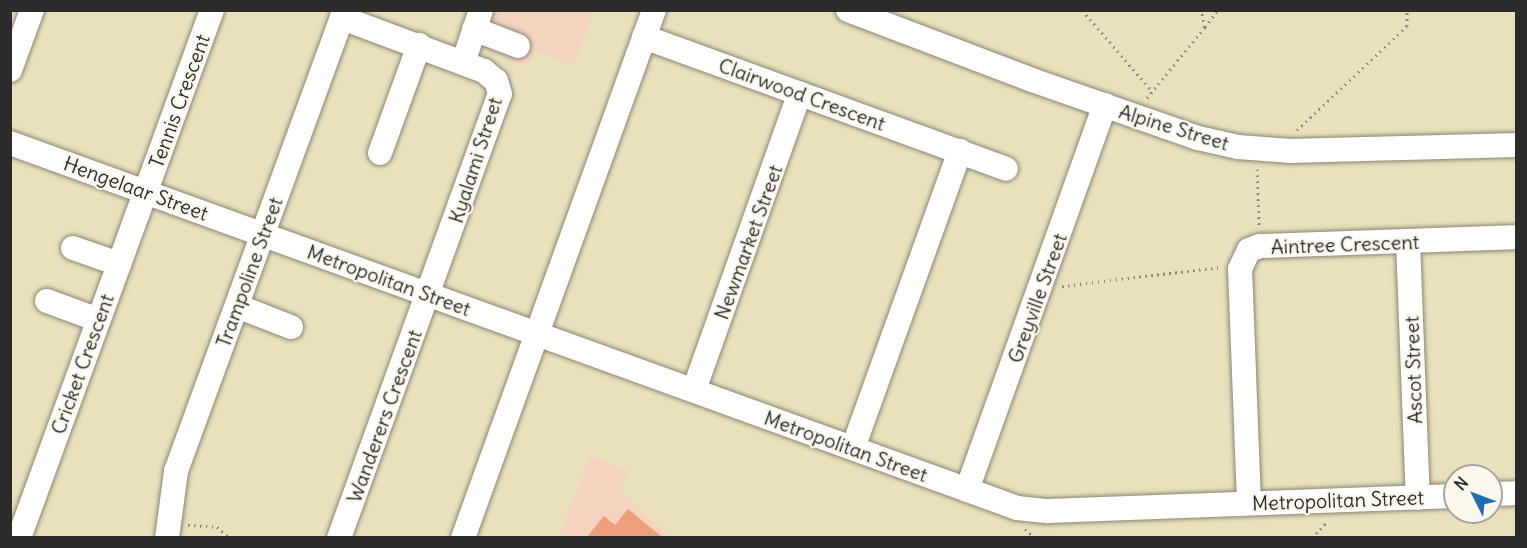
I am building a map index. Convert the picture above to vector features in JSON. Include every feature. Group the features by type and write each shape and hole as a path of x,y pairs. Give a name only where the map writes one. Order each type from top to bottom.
{"street":[{"path":"10,70 32,10"},
{"name":"Tennis Crescent","path":"146,191 212,10"},
{"path":"463,537 535,333 654,10"},
{"name":"Alpine Street","path":"848,10 1198,138 1255,149 1516,146"},
{"name":"Kyalami Street","path":"343,14 463,63 496,81 500,94 429,294"},
{"name":"Trampoline Street","path":"167,531 176,471 343,14"},
{"path":"463,63 478,20 518,46"},
{"name":"Clairwood Crescent","path":"644,37 1006,169"},
{"path":"380,153 419,45"},
{"name":"Newmarket Street","path":"693,390 800,93"},
{"name":"Greyville Street","path":"966,490 1105,105"},
{"name":"Hengelaar Street","path":"10,142 262,235"},
{"path":"853,448 960,151"},
{"name":"Cricket Crescent","path":"19,537 146,191"},
{"name":"Metropolitan Street","path":"262,235 966,490 1030,511 1443,497"},
{"name":"Aintree Crescent","path":"1249,503 1240,269 1244,257 1260,246 1516,237"},
{"name":"Ascot Street","path":"1408,242 1418,498"},
{"path":"73,248 119,264"},
{"name":"Wanderers Crescent","path":"339,537 429,294"},
{"path":"47,301 99,320"},
{"path":"237,306 291,327"}],"path":[{"path":"1082,10 1150,90"},
{"path":"1202,10 1205,27"},
{"path":"1145,101 1150,90 1218,10"},
{"path":"1293,133 1407,26 1407,10"},
{"path":"1257,169 1259,238"},
{"path":"1055,286 1224,266"},
{"path":"167,531 217,527 230,537"}],"shaded area":[{"path":"472,11 594,11 574,66 535,51 529,66 460,41"},
{"path":"590,457 628,470 621,492 671,537 558,538"}],"building":[{"path":"628,509 662,537 587,537 604,516 615,525"}]}
